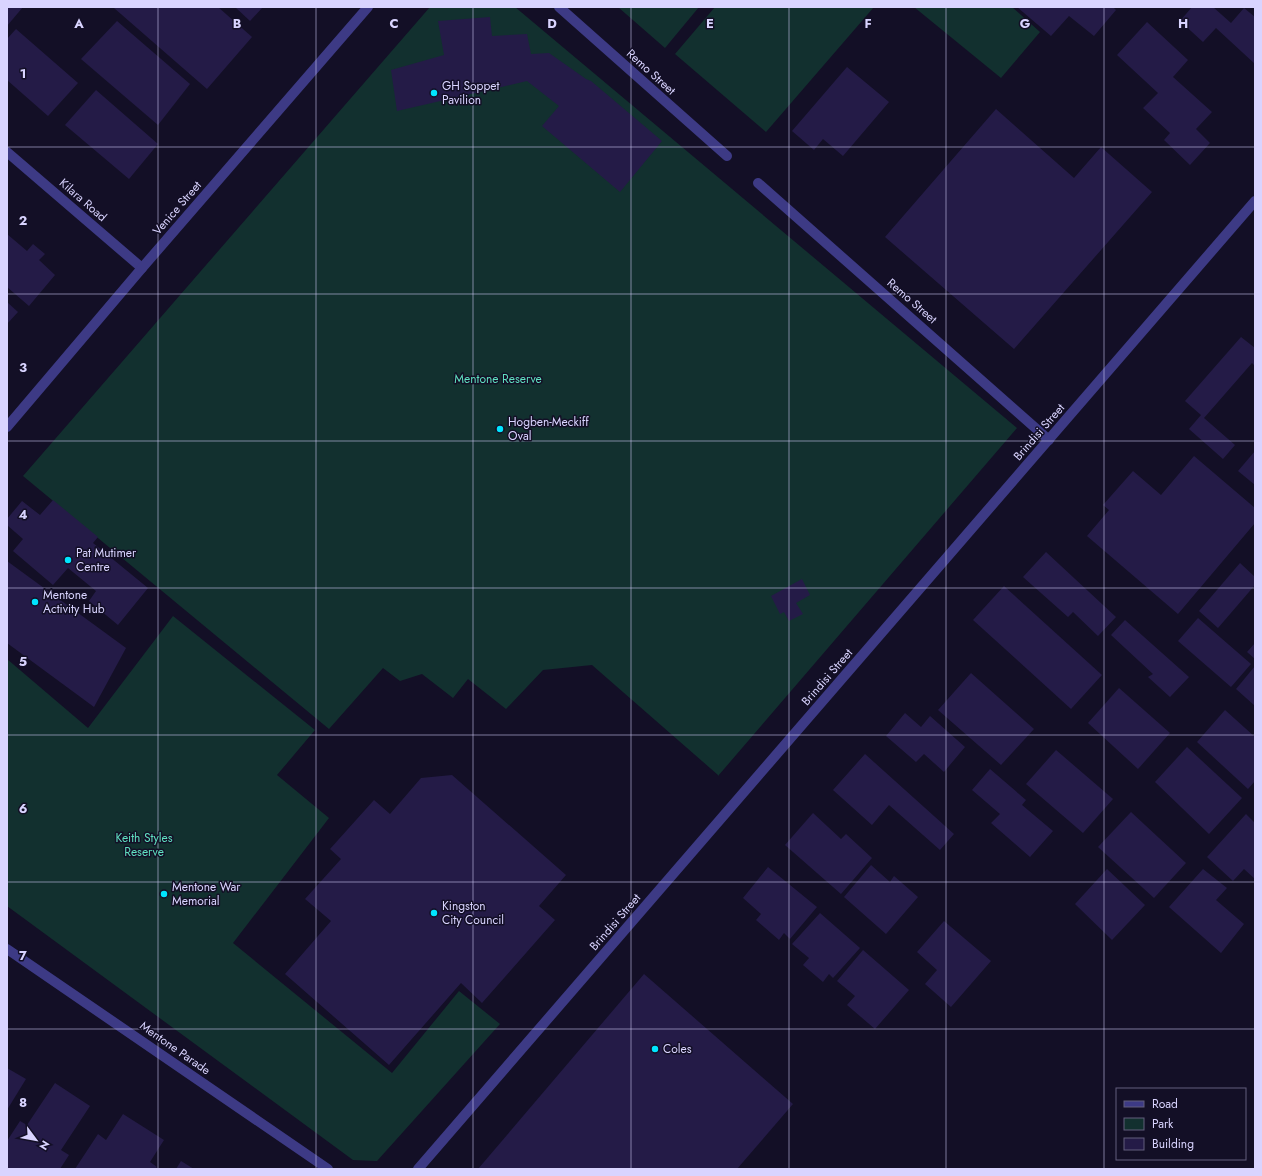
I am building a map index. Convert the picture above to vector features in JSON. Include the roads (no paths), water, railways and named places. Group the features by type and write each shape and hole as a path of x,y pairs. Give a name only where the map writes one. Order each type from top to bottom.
{"street":[{"name":"Venice Street","path":"7,427 142,268 368,7"},
{"name":"Remo Street","path":"559,7 726,156"},
{"name":"Kilara Road","path":"7,152 142,268"},
{"name":"Remo Street","path":"758,182 1049,440"},
{"name":"Brindisi Street","path":"418,1169 1255,201"},
{"name":"Mentone Parade","path":"7,949 328,1169"}],"place":[{"name":"GH Soppet Pavilion","path":"434,93"},
{"name":"Hogben-Meckiff Oval","path":"500,429"},
{"name":"Pat Mutimer Centre","path":"68,560"},
{"name":"Mentone Activity Hub","path":"35,602"},
{"name":"Mentone War Memorial","path":"164,894"},
{"name":"Kingston City Council","path":"434,913"},
{"name":"Coles","path":"655,1049"}],"park label":[{"name":"Mentone Reserve","path":"498,379"},
{"name":"Keith Styles Reserve","path":"144,845"}]}
